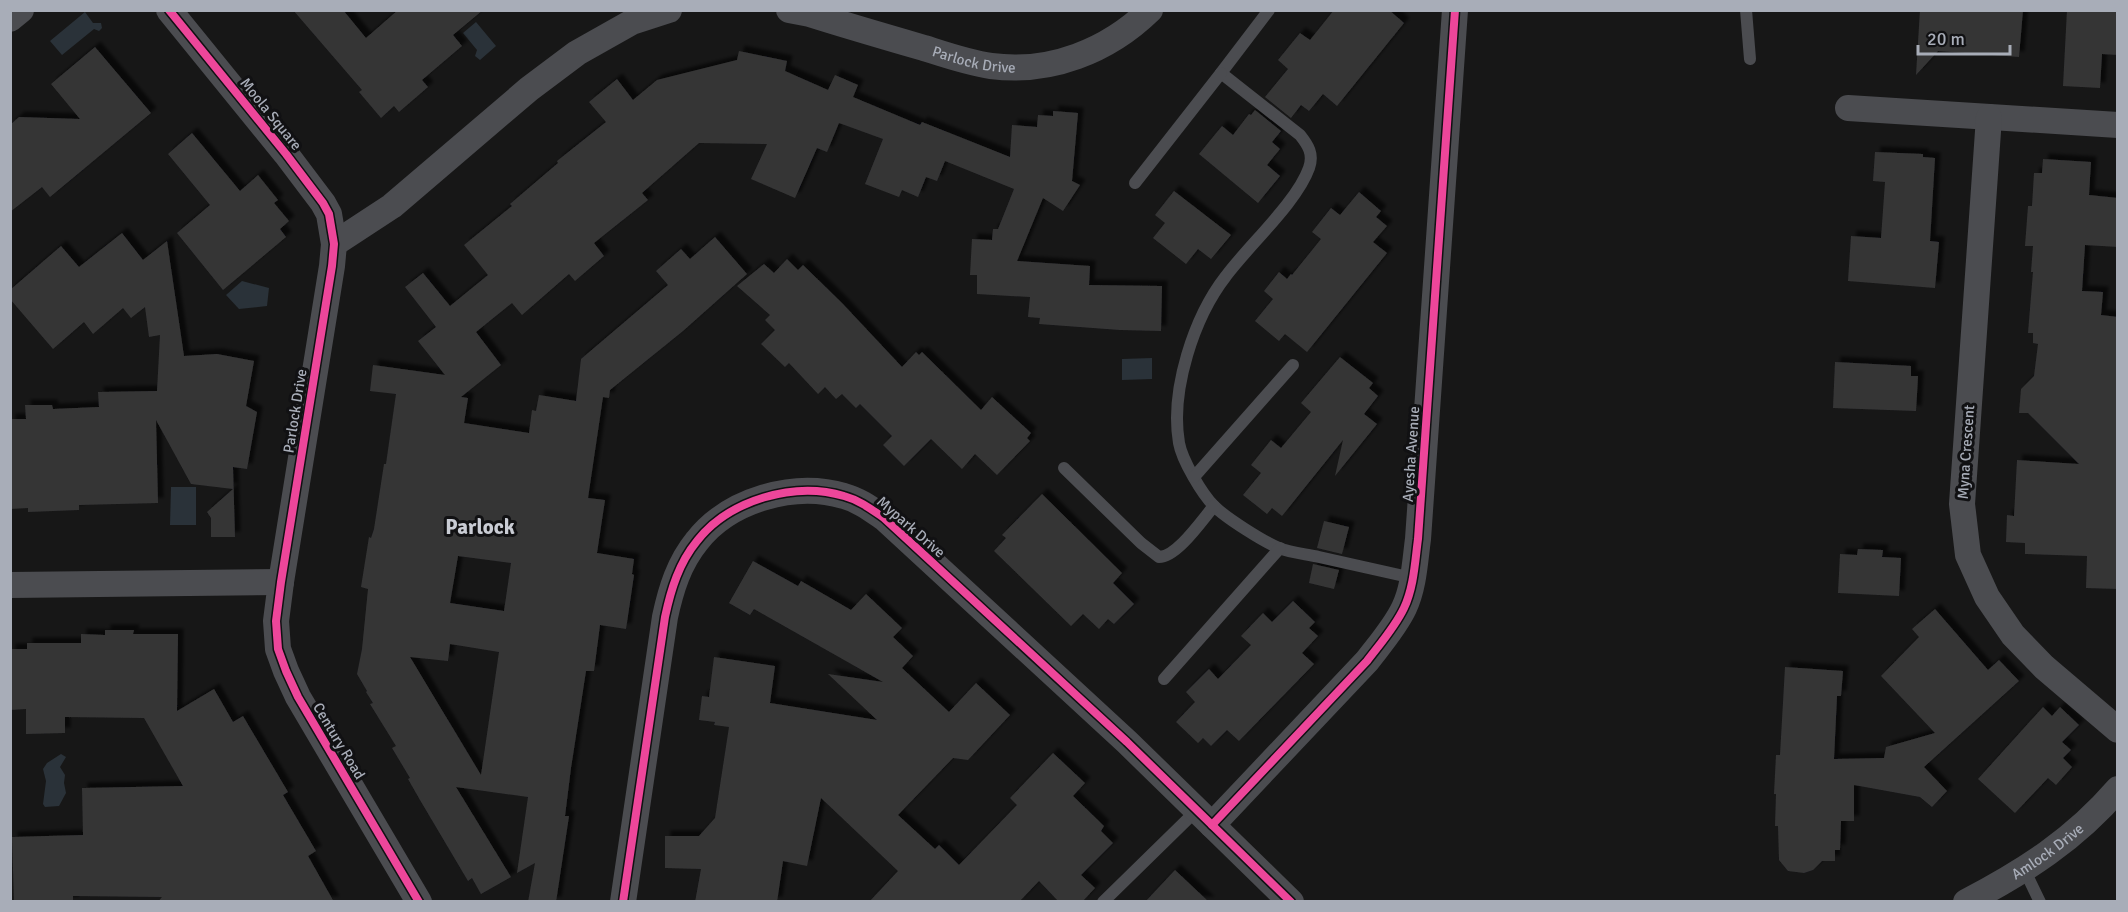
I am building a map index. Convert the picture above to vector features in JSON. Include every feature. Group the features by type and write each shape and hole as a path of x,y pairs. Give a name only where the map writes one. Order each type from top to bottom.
{"street":[{"path":"10,19 21,10"},
{"name":"Moola Square","path":"169,10 317,193 329,214 334,244"},
{"path":"334,244 392,206 529,89 577,53 632,22 669,10"},
{"name":"Parlock Drive","path":"789,10 991,66 1025,67 1058,62 1088,53 1112,41 1150,10"},
{"name":"Ayesha Avenue","path":"1204,818 1367,661 1405,607 1413,578 1419,527 1455,10"},
{"path":"1848,108 2118,125"},
{"name":"Myna Crescent","path":"1989,117 1962,504 1968,555 1987,597 2013,635 2043,667 2118,730"},
{"name":"Parlock Drive","path":"281,582 334,244"},
{"name":"Mypark Drive","path":"623,902 665,617 670,593 681,564 697,540 715,523 750,503 790,492 822,491 863,503 884,518 1127,742 1291,902"},
{"path":"10,585 281,582"},
{"name":"Century Road","path":"281,582 276,621 278,649 286,671 298,697 419,902"},
{"name":"Amlock Drive","path":"1966,902 2052,852 2101,808 2118,789"}],"lane":[{"path":"1135,183 1269,10"},
{"path":"1746,10 1750,59"},
{"path":"1221,73 1300,135 1309,147 1311,157 1309,168 1293,196 1226,276 1209,302 1193,335 1184,367 1178,413 1179,444 1194,477 1214,506 1251,532 1280,548 1413,578"},
{"path":"1194,477 1293,365"},
{"path":"1064,468 1141,543 1159,557 1168,556 1178,548 1214,506"},
{"path":"1164,679 1280,548"},
{"path":"1103,902 1204,818"},
{"path":"2024,869 2040,902"}],"shaded area":[{"path":"85,12 93,23 101,23 102,28 99,31 94,29 62,55 50,41"},
{"path":"476,22 496,46 480,60 475,56 477,50 463,33"},
{"path":"242,281 269,288 267,306 239,309 226,295"},
{"path":"1152,358 1152,379 1122,380 1122,359"},
{"path":"171,487 196,487 196,525 170,525"},
{"path":"61,754 66,757 60,767 65,775 66,793 59,806 45,807 43,804 46,781 43,769 47,763"}],"building":[{"path":"293,10 343,10 366,38 398,10 483,10 453,35 462,46 422,80 428,87 399,112 394,106 381,118 359,92 362,90"},
{"path":"1334,10 1389,10 1404,23 1337,106 1323,94 1309,111 1301,105 1291,118 1265,97 1288,69 1278,60 1300,33 1310,40"},
{"path":"1920,10 2023,10 2019,57 1938,51 1916,75"},
{"path":"2067,10 2118,10 2118,55 2102,54 2100,88 2063,86"},
{"path":"95,47 151,113 50,197 42,187 10,212 10,125 19,117 80,119 51,84"},
{"path":"739,51 787,61 785,71 828,90 835,75 858,85 853,97 920,125 922,122 1010,157 1012,125 1037,127 1038,115 1053,116 1053,111 1078,113 1072,181 1080,185 1063,211 1043,198 1017,261 1090,266 1089,285 1162,286 1161,331 1039,324 1040,318 1028,317 1030,297 977,294 977,275 970,275 972,239 992,240 993,229 998,229 1014,189 945,161 937,181 926,177 918,197 902,190 899,197 865,184 883,139 839,123 827,152 817,148 795,198 751,179 767,144 699,143 642,193 648,200 594,243 604,256 575,281 569,274 522,315 512,303 476,332 501,365 461,397 468,398 464,423 529,433 532,410 536,411 539,395 576,401 581,359 668,285 656,271 681,249 690,259 715,237 747,274 683,331 610,390 609,398 603,397 588,498 605,500 597,553 634,559 632,574 634,575 626,629 600,625 594,671 586,671 571,768 565,816 569,816 556,902 528,902 535,863 517,873 528,797 456,787 511,877 481,894 472,878 468,881 408,779 410,778 392,748 396,746 370,704 373,703 357,674 368,589 361,587 369,537 371,538 374,529 384,464 386,464 396,394 370,391 373,365 445,375 418,341 436,327 405,287 423,273 450,306 488,275 464,245 512,206 510,204 558,163 557,161 606,122 589,102 617,79 633,100 657,80 737,60","holes":["458,556 511,563 504,611 450,603","450,644 499,652 481,775 410,657 448,661"]},
{"path":"1255,110 1281,131 1272,142 1280,149 1267,165 1280,176 1258,203 1199,154 1222,126 1233,135 1249,114 1251,115"},
{"path":"192,133 240,191 258,175 278,200 274,203 289,221 280,229 286,237 223,290 177,233 210,205 168,154"},
{"path":"1875,152 1923,154 1923,157 1935,158 1930,241 1939,242 1935,288 1848,281 1851,236 1881,238 1885,182 1873,181"},
{"path":"2043,159 2091,162 2089,195 2118,198 2118,247 2085,245 2082,291 2103,292 2101,315 2118,317 2118,589 2086,588 2087,556 2025,554 2025,543 2006,542 2007,515 2014,516 2017,460 2079,464 2028,413 2019,413 2021,389 2034,376 2038,344 2033,343 2033,333 2028,333 2033,246 2025,246 2028,206 2032,206 2034,173 2042,173"},
{"path":"1174,191 1231,235 1211,259 1198,249 1186,264 1153,238 1165,223 1155,215"},
{"path":"1359,192 1381,211 1376,217 1387,226 1373,242 1387,253 1307,352 1285,334 1279,341 1255,321 1273,299 1264,291 1279,272 1287,279 1292,275 1321,239 1312,232 1331,208 1340,215"},
{"path":"122,233 143,260 167,241 184,356 217,354 254,361 246,406 257,412 247,469 233,467 235,537 211,537 211,518 207,512 233,489 191,484 156,420 158,503 79,505 79,510 28,512 28,508 10,509 10,419 26,419 25,405 52,405 53,409 99,407 98,392 157,391 160,335 149,337 145,307 131,318 123,308 93,334 84,322 53,349 10,299 10,290 61,246 79,267"},
{"path":"787,259 798,270 803,265 902,367 916,352 919,355 922,352 981,410 992,397 1031,433 1027,438 1030,441 997,475 975,454 962,469 931,439 904,466 883,445 892,436 860,404 856,408 842,394 836,399 825,387 818,394 789,363 785,367 761,344 775,330 765,320 770,315 737,286 764,264 774,273"},
{"path":"1340,357 1373,383 1369,388 1378,396 1364,414 1377,424 1335,476 1343,440 1282,516 1272,508 1267,514 1243,495 1261,473 1251,465 1271,440 1281,448 1311,412 1301,403"},
{"path":"1835,362 1911,366 1911,376 1918,376 1916,411 1833,408"},
{"path":"1042,494 1122,573 1113,583 1134,604 1114,624 1108,619 1099,629 1083,614 1071,626 994,551 1006,538 1002,535"},
{"path":"1324,521 1349,527 1342,554 1317,548"},
{"path":"1858,549 1883,550 1882,557 1901,558 1899,596 1838,593 1840,554 1857,555"},
{"path":"753,561 798,586 801,581 851,610 866,594 902,628 893,637 913,656 902,668 949,712 976,683 1010,715 968,760 953,758 898,815 935,849 939,845 959,865 1017,805 1010,798 1053,753 1085,783 1073,796 1104,826 1101,831 1113,843 1081,875 1095,888 1082,902 1059,902 1039,881 1019,902 869,902 898,871 821,798 807,866 783,861 777,902 695,902 701,869 665,868 665,836 699,836 715,818 729,727 699,720 702,696 709,697 714,657 775,666 770,703 877,720 828,674 883,682 754,609 750,615 729,603"},
{"path":"1313,564 1339,570 1334,589 1309,583"},
{"path":"1293,601 1315,622 1309,628 1318,636 1302,653 1314,664 1239,741 1227,730 1211,746 1203,738 1198,743 1176,722 1195,702 1186,692 1209,669 1218,679 1251,645 1241,636 1263,613 1272,622"},
{"path":"1935,609 1988,670 1999,660 2019,681 1924,767 1947,791 1932,807 1920,797 1854,785 1854,821 1841,821 1840,850 1835,850 1835,861 1822,861 1813,870 1804,873 1788,871 1779,860 1778,826 1775,826 1776,794 1774,794 1776,755 1780,755 1785,667 1843,671 1841,696 1837,696 1834,759 1884,758 1886,747 1935,733 1881,676 1919,637 1912,629"},
{"path":"105,630 134,630 133,634 178,634 177,711 214,689 233,722 243,716 288,792 283,795 316,851 308,856 334,902 158,902 162,897 73,896 73,902 14,902 12,837 83,835 82,788 183,786 144,718 65,717 65,733 26,734 26,709 10,710 10,649 27,649 27,643 81,643 81,634 105,635"},
{"path":"2043,707 2052,716 2060,707 2079,725 2062,742 2071,750 2063,758 2072,767 2056,785 2048,778 2015,813 1978,779"},
{"path":"1175,870 1209,902 1145,902"}],"cycle path":[{"path":"169,10 286,154 329,214 334,244 332,266 281,582 276,621 278,649 298,697 419,902"},
{"path":"1212,825 1367,661 1396,622 1410,591 1418,539 1455,10"},
{"path":"623,902 665,617 673,586 681,567 697,541 726,515 764,498 804,491 825,492 849,498 865,505 884,518 1127,742 1291,902"}],"district":[{"name":"Parlock","path":"480,527"}]}
